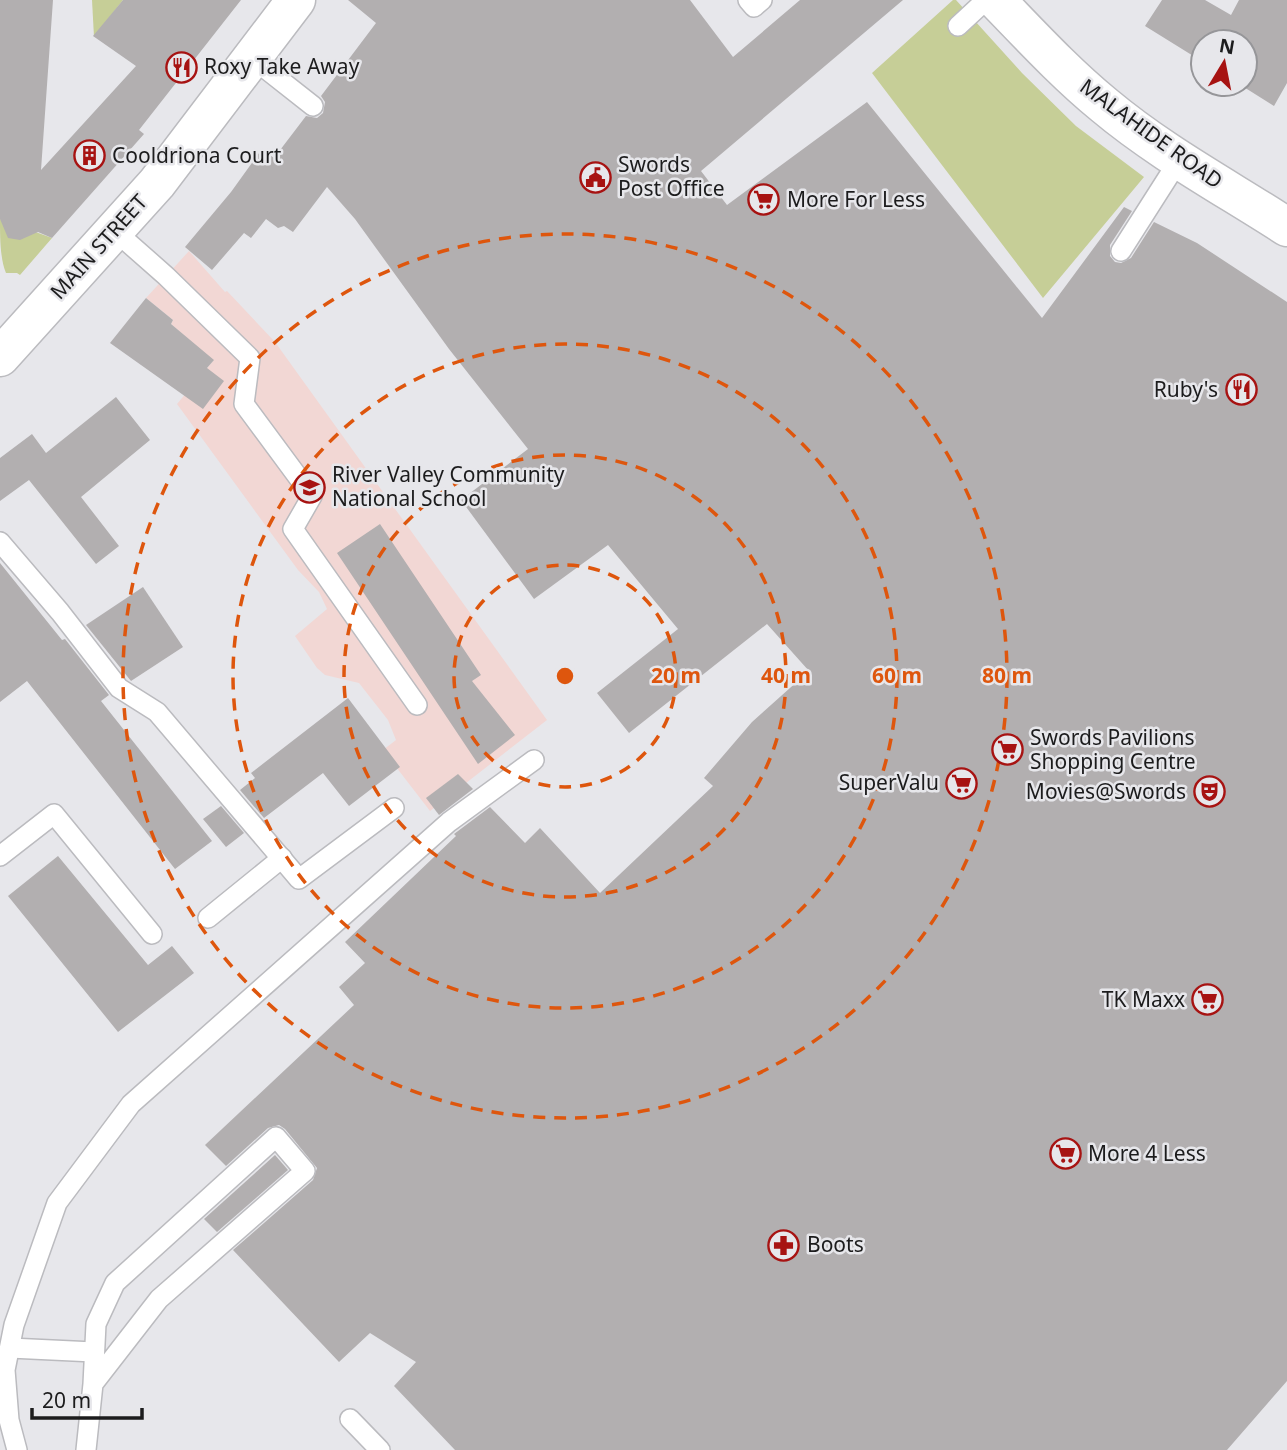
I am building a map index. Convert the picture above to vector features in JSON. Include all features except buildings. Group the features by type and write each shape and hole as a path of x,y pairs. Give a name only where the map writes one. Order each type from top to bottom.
{"main road":[{"name":"MAIN STREET","path":"0,356 157,183 296,0"},
{"name":"MALAHIDE ROAD","path":"996,0 1105,106 1179,160 1287,227"}],"lane":[{"path":"748,0 754,7 762,0"},
{"path":"958,26 986,0"},
{"path":"252,58 313,106"},
{"path":"1121,251 1179,160"},
{"path":"115,231 166,276 250,358 244,404 312,496 293,529 417,705"},
{"path":"0,542 60,612 119,688 157,712 299,879 394,808"},
{"path":"17,1450 9,1420 5,1370 15,1325 57,1203 131,1104 449,822 534,760"},
{"path":"0,856 54,814 152,934"},
{"path":"208,918 282,858"},
{"path":"86,1450 96,1324 115,1283 276,1137 305,1171 159,1299 93,1384"},
{"path":"10,1348 94,1352"},
{"path":"350,1419 380,1450"}],"shaded area":[{"name":"River Valley Community National School","path":"189,251 275,342 547,720 430,811 383,750 396,740 388,720 359,683 325,675 317,668 295,636 327,609 319,592 298,570 177,404 213,361 171,324 173,320 146,298"}],"green space":[{"path":"92,0 123,0 94,37"},
{"path":"956,0 1022,73 1076,126 1144,177 1043,298 872,73"},
{"path":"0,219 52,238 20,275 6,273 1,254"}],"place":[{"name":"Roxy Take Away","path":"181,67"},
{"name":"Cooldriona Court","path":"89,156"},
{"name":"Swords Post Office","path":"595,177"},
{"name":"More For Less","path":"764,200"},
{"name":"Ruby's","path":"1241,390"},
{"name":"River Valley Community National School","path":"309,487"},
{"name":"Swords Pavilions Shopping Centre","path":"1007,750"},
{"name":"SuperValu","path":"962,783"},
{"name":"Movies@Swords","path":"1209,792"},
{"name":"TK Maxx","path":"1208,1000"},
{"name":"More 4 Less","path":"1065,1154"},
{"name":"Boots","path":"784,1245"}]}
